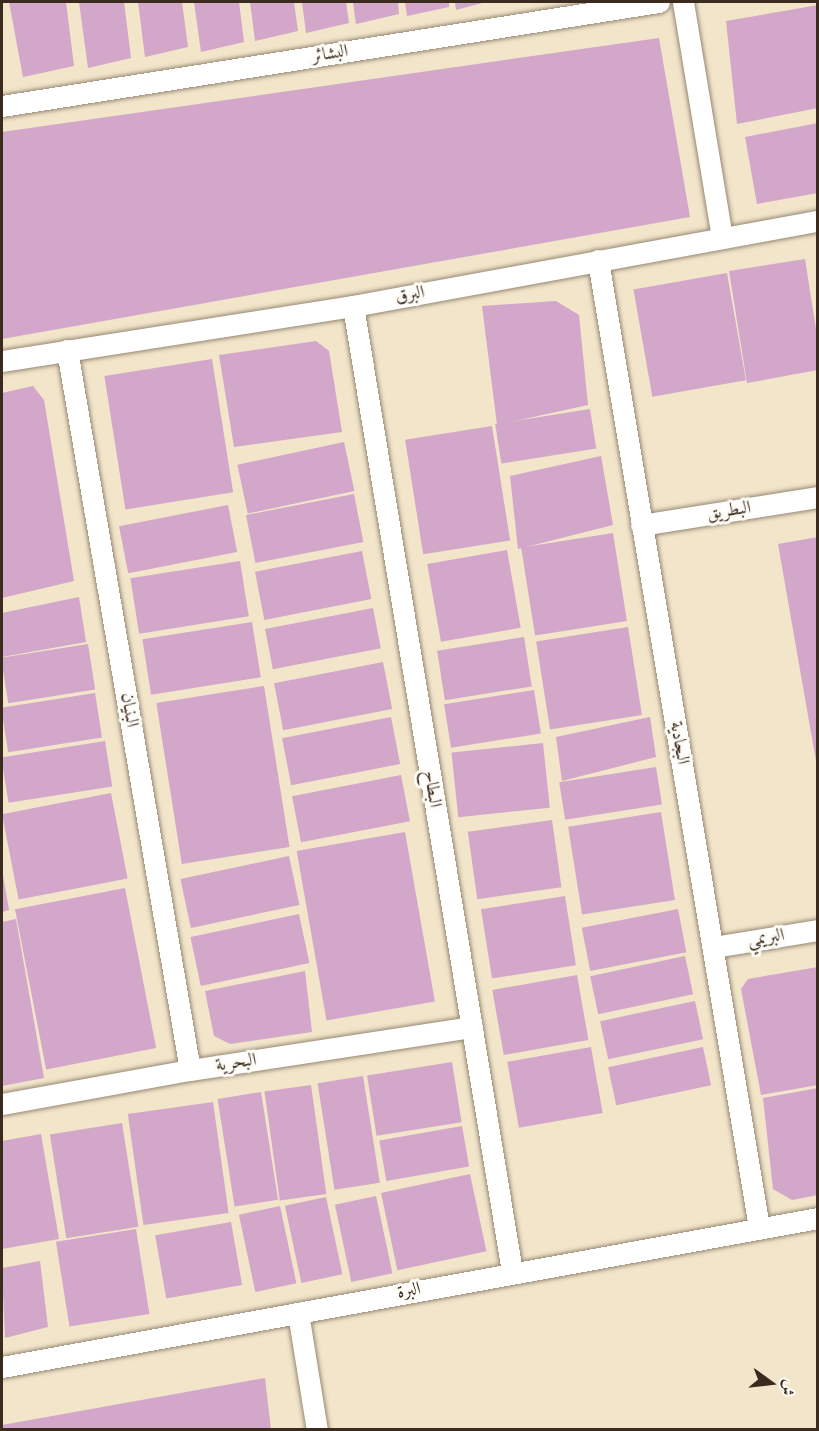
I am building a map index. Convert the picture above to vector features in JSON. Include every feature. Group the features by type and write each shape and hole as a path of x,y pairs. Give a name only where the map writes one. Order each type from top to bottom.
{"street":[{"name":"البشائر","path":"2,106 659,2"},
{"path":"683,2 722,238"},
{"name":"البرق","path":"2,362 353,306 818,221"},
{"name":"البجادية","path":"598,260 759,1227"},
{"name":"البطاح","path":"353,306 512,1272"},
{"name":"البنيان","path":"67,350 190,1070"},
{"name":"البطريق","path":"641,525 818,497"},
{"name":"البريمي","path":"714,947 818,930"},
{"name":"البحرية","path":"2,1104 190,1070 472,1027"},
{"name":"البرة","path":"2,1366 818,1218"},
{"path":"298,1313 317,1430"}],"building":[{"path":"9,2 66,2 74,66 23,77"},
{"path":"79,2 124,2 131,58 88,68"},
{"path":"138,2 182,2 188,47 145,57"},
{"path":"194,2 239,2 244,42 201,52"},
{"path":"250,2 294,2 298,31 255,41"},
{"path":"302,2 346,2 349,23 306,33"},
{"path":"353,2 398,2 399,14 356,24"},
{"path":"405,2 449,2 449,7 407,16"},
{"path":"455,2 486,2 456,10"},
{"path":"818,5 818,108 737,124 726,21"},
{"path":"659,38 690,217 2,339 2,132"},
{"path":"818,123 818,193 757,204 745,137"},
{"path":"805,259 818,342 818,370 747,383 729,271"},
{"path":"727,273 746,380 652,397 633,289"},
{"path":"556,301 579,315 588,405 497,425 482,306"},
{"path":"316,341 329,351 342,432 234,447 219,355"},
{"path":"212,359 233,492 125,509 104,376"},
{"path":"33,386 44,400 74,581 2,598 2,393"},
{"path":"590,409 596,449 501,464 495,424"},
{"path":"492,426 510,541 423,554 405,440"},
{"path":"344,442 354,491 248,514 237,465"},
{"path":"601,456 613,525 518,549 510,476"},
{"path":"354,494 363,542 255,563 246,515"},
{"path":"228,505 237,552 128,573 119,526"},
{"path":"613,533 627,621 535,635 521,548"},
{"path":"818,537 818,761 816,761 778,544"},
{"path":"507,550 521,628 441,642 427,564"},
{"path":"362,551 371,599 264,620 255,572"},
{"path":"240,561 249,616 139,634 130,578"},
{"path":"79,597 86,642 2,657 2,613"},
{"path":"373,608 381,648 273,669 265,629"},
{"path":"252,622 261,677 151,695 142,639"},
{"path":"628,627 642,715 550,729 536,642"},
{"path":"524,637 532,686 445,700 437,651"},
{"path":"88,644 95,689 8,703 2,658"},
{"path":"383,662 392,709 283,730 274,683"},
{"path":"264,686 289,847 182,864 156,703"},
{"path":"534,690 541,733 451,748 444,704"},
{"path":"95,693 102,737 8,752 2,708"},
{"path":"391,717 400,764 291,785 282,738"},
{"path":"650,717 656,757 562,781 556,737"},
{"path":"105,741 112,786 8,803 2,757"},
{"path":"543,743 550,808 458,817 452,753"},
{"path":"656,767 662,805 565,820 559,782"},
{"path":"401,775 410,821 301,842 292,796"},
{"path":"111,793 128,878 19,900 2,814"},
{"path":"661,812 675,900 582,915 568,827"},
{"path":"552,820 561,887 477,899 468,832"},
{"path":"405,832 435,1001 327,1020 297,851"},
{"path":"289,856 299,905 191,928 180,879"},
{"path":"2,869 9,910 2,912"},
{"path":"125,888 156,1048 46,1069 15,909"},
{"path":"565,896 576,965 492,978 481,909"},
{"path":"678,909 686,952 590,971 582,928"},
{"path":"299,914 309,963 201,986 190,937"},
{"path":"16,919 44,1078 2,1086 2,922"},
{"path":"685,956 693,994 598,1014 590,976"},
{"path":"818,967 818,1085 761,1095 741,989 748,979"},
{"path":"305,971 312,1032 230,1044 214,1036 205,991"},
{"path":"577,975 588,1040 504,1055 492,990"},
{"path":"695,1001 703,1039 608,1059 600,1021"},
{"path":"591,1047 603,1113 519,1128 507,1062"},
{"path":"703,1047 711,1085 616,1105 608,1067"},
{"path":"452,1062 462,1122 377,1136 367,1075"},
{"path":"363,1076 380,1183 334,1190 318,1083"},
{"path":"311,1085 326,1194 280,1200 264,1092"},
{"path":"818,1088 818,1195 792,1200 773,1189 763,1098"},
{"path":"261,1092 278,1200 235,1207 218,1099"},
{"path":"213,1102 229,1213 143,1225 128,1114"},
{"path":"122,1123 138,1227 66,1238 50,1134"},
{"path":"462,1126 469,1166 386,1181 379,1141"},
{"path":"41,1134 59,1239 2,1249 2,1141"},
{"path":"470,1174 486,1251 397,1270 381,1193"},
{"path":"376,1196 392,1273 351,1282 335,1205"},
{"path":"326,1197 342,1274 301,1283 285,1206"},
{"path":"280,1206 296,1283 255,1292 239,1215"},
{"path":"231,1222 242,1285 166,1298 155,1235"},
{"path":"136,1229 149,1314 69,1327 56,1242"},
{"path":"40,1261 48,1327 5,1338 2,1268"},
{"path":"265,1378 271,1430 2,1430 2,1425"}]}
